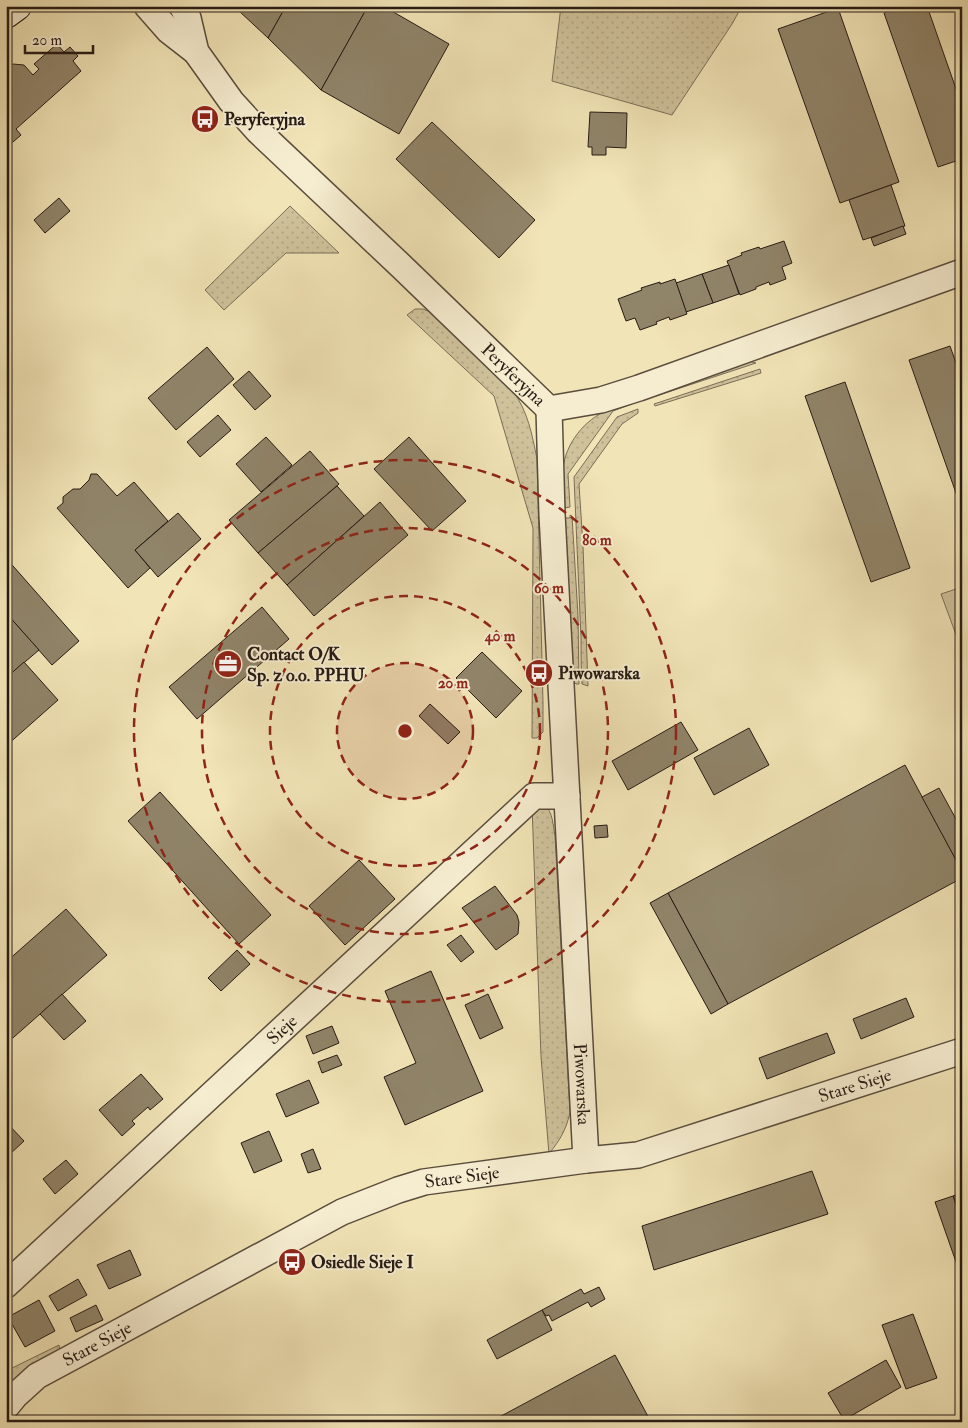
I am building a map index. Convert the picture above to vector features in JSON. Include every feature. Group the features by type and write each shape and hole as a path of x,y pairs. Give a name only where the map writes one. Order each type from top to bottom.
{"main road":[{"path":"6,14 18,6"}],"street":[{"name":"Peryferyjna","path":"147,6 169,31 196,52 231,101 258,131 549,409 601,400 639,388 962,272"},
{"name":"Peryferyjna","path":"182,6 188,18 196,52"},
{"name":"Piwowarska","path":"549,409 553,523 586,1160"},
{"name":"Sieje","path":"6,1285 534,796 567,796"},
{"name":"Stare Sieje","path":"6,1407 37,1376 342,1212 398,1190 424,1182 586,1160 638,1155 962,1051"}],"shaded area":[{"path":"561,6 742,6 672,115 552,81"},
{"path":"290,206 339,253 286,253 224,310 205,290"},
{"path":"415,309 423,309 433,313 513,391 529,423 537,459 543,732 537,738 532,738 533,528 494,396 407,315"},
{"path":"750,361 756,363 656,396 657,394"},
{"path":"760,369 761,373 655,406 654,404"},
{"path":"632,404 613,411 568,474 570,507 565,508 563,469 572,442 584,426 600,414"},
{"path":"638,409 638,413 622,424 579,484 588,686 582,684 574,477 617,417"},
{"path":"570,515 572,516 578,616 579,684 573,681 565,524 565,518 570,518"},
{"path":"962,587 962,651 941,594"},
{"path":"532,805 545,805 548,808 555,836 570,1113 562,1135 549,1154 541,1057"},
{"path":"59,1345 60,1351 25,1372 6,1388 6,1371"}],"building":[{"path":"241,6 286,6 268,38 239,11"},
{"path":"286,6 368,6 321,90 268,38"},
{"path":"368,6 383,6 449,44 399,134 321,90"},
{"path":"903,6 927,6 962,106 962,159 938,167 884,13"},
{"path":"838,8 899,182 840,203 778,29"},
{"path":"57,44 64,52 70,47 78,56 73,61 81,71 16,129 21,135 13,142 6,141 6,70 13,64 24,65 33,75 39,69 34,64"},
{"path":"204,111 215,127 210,130 198,114"},
{"path":"590,112 627,113 626,148 606,147 606,155 592,155 592,147 588,147"},
{"path":"432,122 535,220 499,258 396,159"},
{"path":"891,185 905,226 863,240 849,200"},
{"path":"59,198 70,211 45,233 34,220"},
{"path":"903,226 906,234 874,246 871,238"},
{"path":"784,241 792,263 782,267 786,279 770,285 769,282 740,295 727,261 742,255 741,253"},
{"path":"729,265 739,294 713,303 702,274"},
{"path":"702,274 713,303 686,312 676,283"},
{"path":"675,279 687,314 670,320 669,317 640,330 635,318 626,321 618,299 642,290 641,288"},
{"path":"950,346 962,380 962,510 909,360"},
{"path":"207,347 234,379 176,430 148,398"},
{"path":"249,371 271,396 255,410 233,385"},
{"path":"845,382 910,568 871,582 805,396"},
{"path":"218,415 231,430 200,457 187,442"},
{"path":"266,437 292,465 261,492 236,464"},
{"path":"409,437 466,501 432,531 374,469"},
{"path":"310,451 339,484 258,553 229,520"},
{"path":"91,474 97,474 117,496 134,482 168,521 135,550 150,568 128,588 57,508 63,503 63,497 73,489 80,489 89,480"},
{"path":"337,486 364,516 287,585 258,553"},
{"path":"380,502 408,535 314,616 287,585"},
{"path":"178,513 201,539 158,577 135,550"},
{"path":"6,558 79,641 52,665 6,613"},
{"path":"262,607 289,639 197,719 169,687"},
{"path":"6,613 39,650 6,678"},
{"path":"482,652 522,691 496,718 456,678"},
{"path":"24,662 58,700 6,746 6,678"},
{"path":"430,704 460,732 448,744 419,716"},
{"path":"681,722 698,750 628,790 612,761"},
{"path":"749,728 769,765 714,795 694,758"},
{"path":"905,765 962,871 962,878 728,1004 668,893"},
{"path":"939,788 962,830 962,871 922,797"},
{"path":"160,792 271,915 239,944 128,821"},
{"path":"607,825 608,837 595,838 594,826"},
{"path":"359,860 395,899 345,945 309,906"},
{"path":"495,886 517,915 519,922 518,934 496,950 462,908"},
{"path":"668,893 728,1004 711,1014 650,903"},
{"path":"66,909 107,955 6,1044 6,962"},
{"path":"461,935 474,952 461,962 447,945"},
{"path":"237,950 250,964 221,991 208,978"},
{"path":"431,971 483,1091 405,1125 384,1077 416,1063 385,991"},
{"path":"62,994 86,1021 64,1040 40,1014"},
{"path":"488,994 503,1028 480,1039 465,1005"},
{"path":"906,998 914,1017 861,1039 853,1019"},
{"path":"332,1026 339,1043 313,1054 306,1036"},
{"path":"827,1033 835,1053 767,1079 759,1058"},
{"path":"337,1055 342,1065 322,1073 318,1062"},
{"path":"141,1074 163,1099 150,1110 148,1107 132,1121 135,1124 122,1136 99,1110"},
{"path":"309,1080 319,1103 286,1117 276,1094"},
{"path":"6,1122 24,1141 9,1155 6,1152"},
{"path":"269,1131 282,1161 254,1173 241,1143"},
{"path":"313,1149 321,1169 308,1173 301,1154"},
{"path":"66,1160 78,1174 55,1194 43,1179"},
{"path":"812,1171 828,1214 654,1270 642,1226"},
{"path":"962,1193 962,1221 953,1196"},
{"path":"953,1196 962,1221 962,1279 935,1202"},
{"path":"130,1250 141,1275 109,1289 97,1265"},
{"path":"78,1279 87,1295 58,1311 49,1296"},
{"path":"599,1287 605,1299 591,1307 588,1302 552,1321 549,1315 546,1316 542,1310 581,1289 584,1294"},
{"path":"39,1300 55,1331 25,1347 8,1317"},
{"path":"96,1305 103,1320 76,1332 70,1318"},
{"path":"542,1310 552,1330 497,1359 487,1340"},
{"path":"913,1314 937,1378 906,1389 882,1325"},
{"path":"615,1355 651,1422 490,1422"},
{"path":"886,1360 901,1387 844,1420 828,1393"}],"place":[{"name":"Peryferyjna","path":"205,119"},
{"name":"Contact O/K Sp. z o.o. PPHU","path":"228,664"},
{"name":"Piwowarska","path":"539,673"},
{"name":"Osiedle Sieje I","path":"292,1262"}]}
